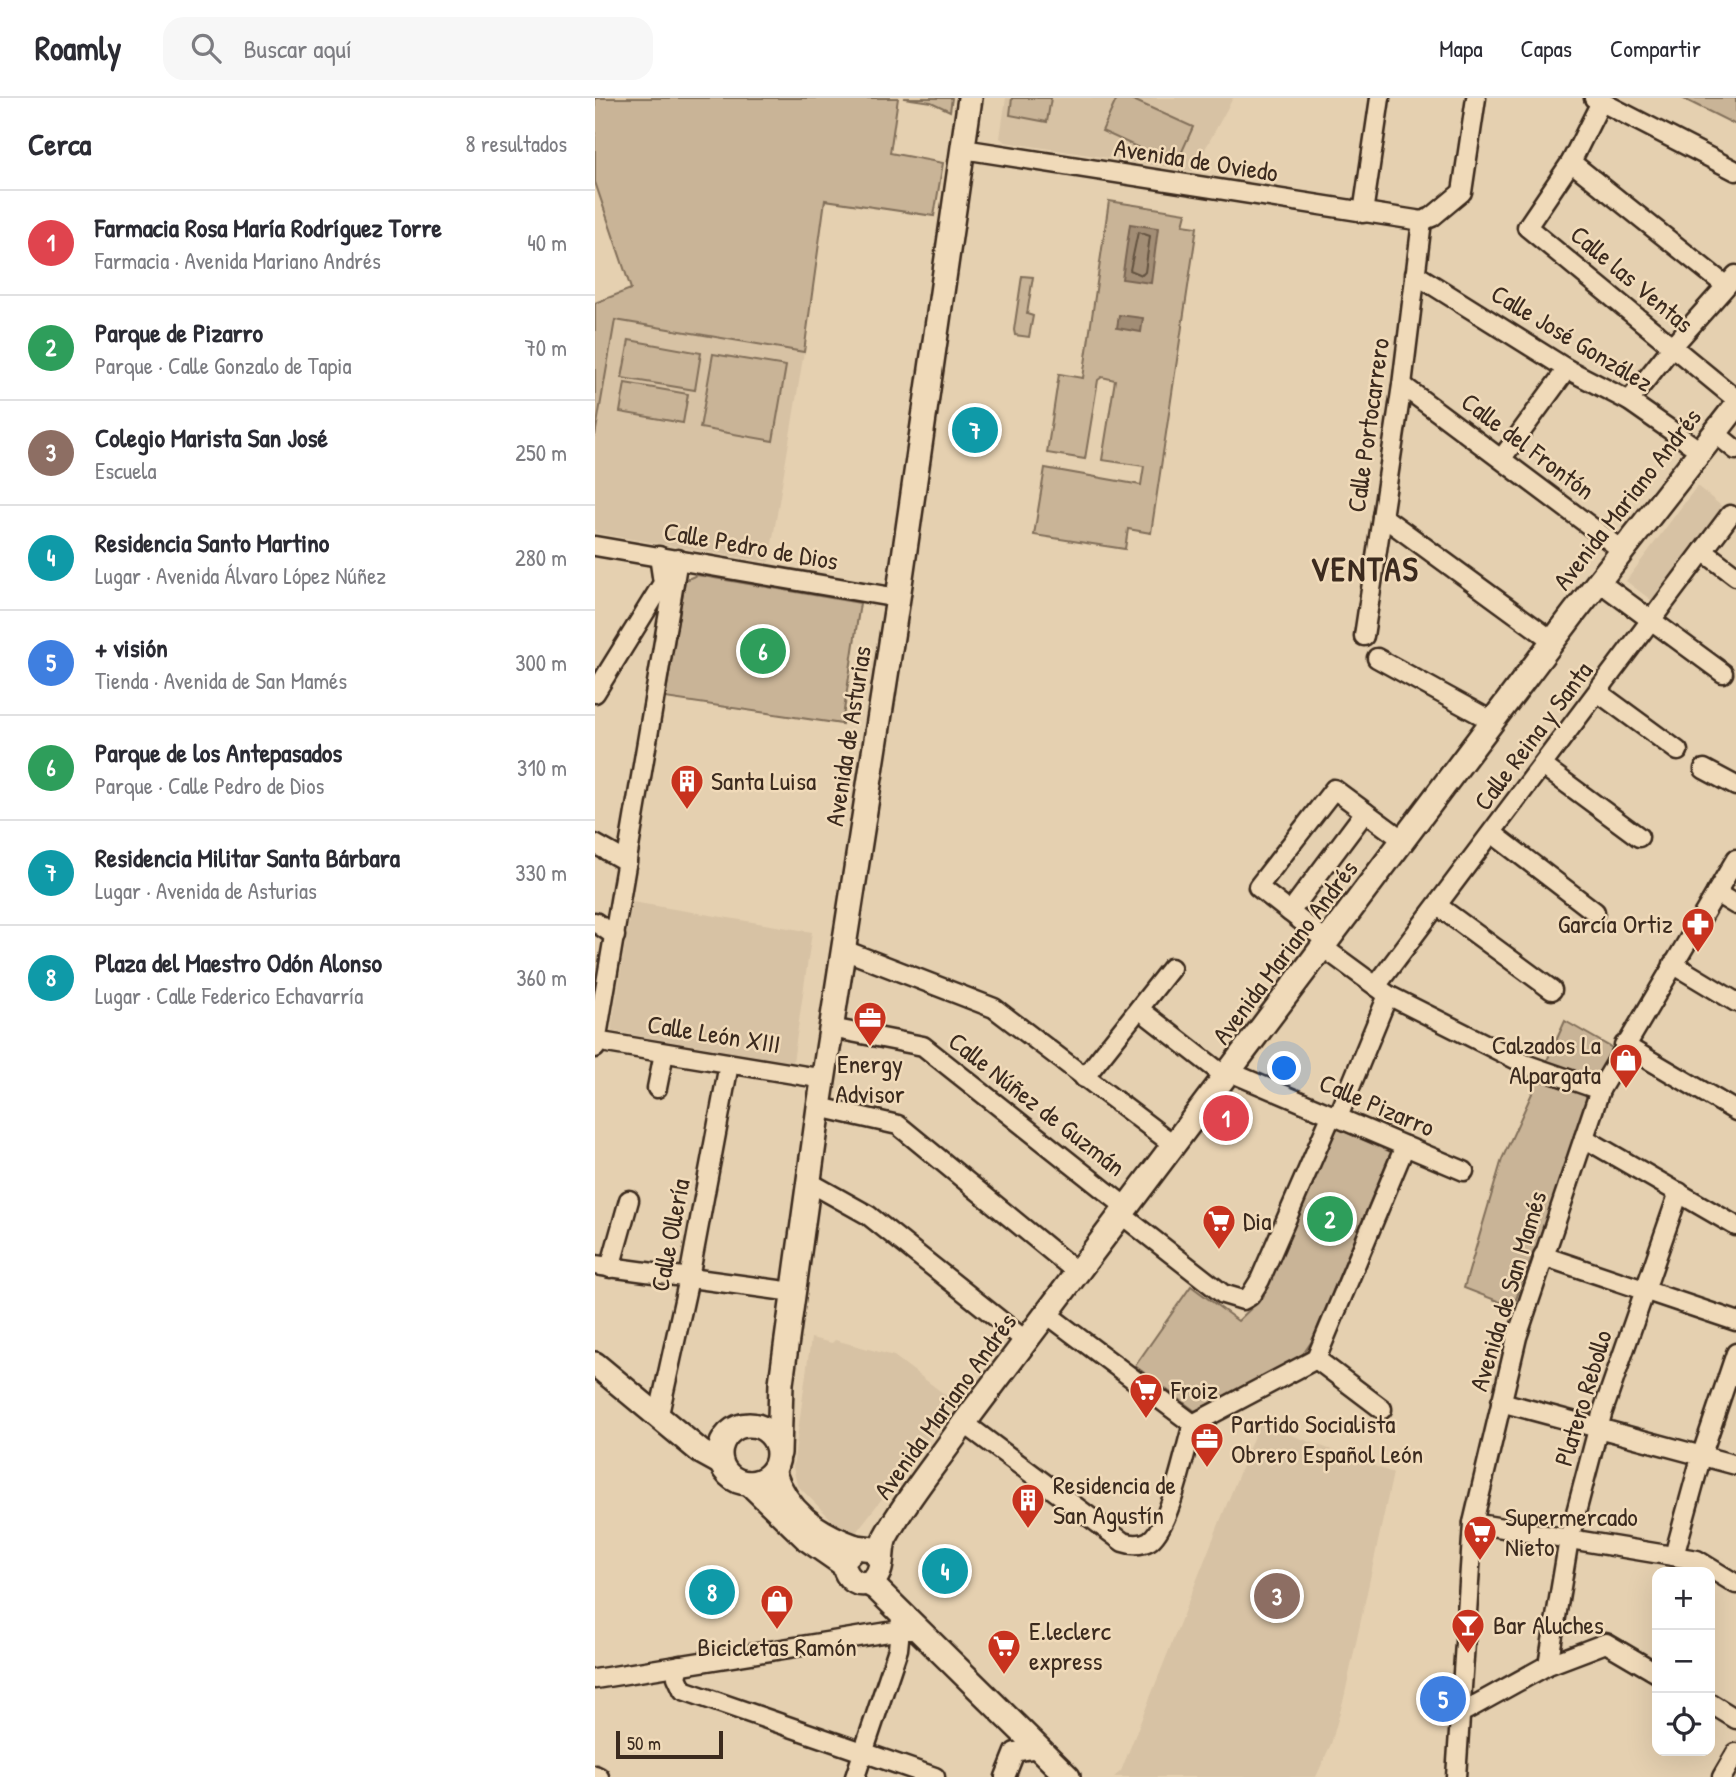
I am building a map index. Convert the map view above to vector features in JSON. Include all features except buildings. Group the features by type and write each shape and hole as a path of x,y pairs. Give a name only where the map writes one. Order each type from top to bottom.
{"main road":[{"name":"Avenida de Asturias","path":"776,1462 781,1383 819,1107 898,598 970,98"},
{"name":"Avenida Mariano Andrés","path":"868,1559 964,1423 1492,721 1699,450 1736,406"},
{"path":"595,1364 667,1421 701,1452 721,1463 732,1478 750,1483 759,1482 776,1462"},
{"name":"Avenida de Asturias","path":"751,1424 767,1410 781,1383"},
{"path":"667,1421 697,1438 726,1436"},
{"path":"721,1463 721,1444 726,1436 741,1425 759,1426 773,1437 784,1495 799,1516 819,1531 868,1559 902,1618 1068,1777"},
{"path":"750,1483 807,1539 868,1559"}],"street":[{"path":"1363,213 1380,98"},
{"path":"1422,221 1432,217 1462,192 1476,98"},
{"path":"1629,401 1730,280 1571,162 1597,100 1736,171"},
{"name":"Avenida de Oviedo","path":"963,149 1422,221"},
{"name":"Calle las Ventas","path":"1571,162 1527,227 1736,399"},
{"name":"Calle Portocarrero","path":"1364,636 1402,385 1422,221"},
{"name":"Calle José González","path":"1415,274 1567,369 1629,401 1699,450"},
{"path":"1502,458 1567,369"},
{"name":"Calle del Frontón","path":"1402,385 1622,550"},
{"path":"1714,432 1736,450"},
{"name":"Calle Reina y Santa","path":"1243,1300 1250,1296 1260,1280 1335,1116 1382,991 1437,906 1730,515"},
{"path":"1382,516 1553,641"},
{"name":"Calle Pedro de Dios","path":"595,546 898,598"},
{"path":"1703,551 1736,576"},
{"path":"595,694 663,583 659,556"},
{"path":"596,1043 599,1004 615,936 678,559"},
{"path":"1598,581 1723,673"},
{"path":"628,639 647,639 661,649"},
{"path":"1377,658 1492,721"},
{"path":"1599,693 1678,751"},
{"path":"1543,766 1639,837"},
{"path":"1704,769 1736,786"},
{"path":"1403,840 1334,789 1258,887 1382,991 1542,1070 1600,1090"},
{"path":"1290,912 1364,812"},
{"path":"1492,833 1595,912"},
{"path":"595,844 627,862"},
{"name":"Avenida de San Mamés","path":"1456,1777 1473,1523 1517,1337 1600,1090 1624,1045 1736,859"},
{"path":"1716,893 1736,905"},
{"path":"1437,906 1552,990"},
{"path":"595,922 615,936"},
{"path":"844,950 994,1008 1174,1145"},
{"path":"1673,964 1736,1002"},
{"path":"1084,1078 1171,968"},
{"name":"Calle Pizarro","path":"1139,1009 1228,1074 1464,1171"},
{"name":"Calle Núñez de Guzmán","path":"831,1028 923,1046 1223,1294 1243,1300"},
{"name":"Calle León XIII","path":"596,1043 824,1079"},
{"path":"1624,1045 1736,1111"},
{"path":"657,1087 664,1053"},
{"name":"Calle Ollería","path":"667,1421 689,1278 729,1064"},
{"path":"819,1107 898,1125 1078,1273"},
{"path":"1584,1138 1736,1226"},
{"path":"964,1423 1123,1542 1135,1545 1152,1539 1163,1524 1193,1424 1316,1359 1405,1146"},
{"path":"809,1182 869,1215 1026,1341"},
{"name":"Platero Rebollo","path":"1548,1665 1569,1539 1599,1427 1679,1192"},
{"path":"628,1200 603,1266 793,1292"},
{"path":"1543,1256 1736,1321"},
{"path":"1047,1314 1193,1424"},
{"path":"1674,1556 1702,1454 1736,1353"},
{"path":"1316,1359 1382,1409"},
{"path":"1501,1402 1736,1465"},
{"path":"1473,1523 1697,1560 1736,1584"},
{"path":"595,1679 680,1665 902,1618 898,1649 855,1777"},
{"path":"1459,1714 1548,1665 1605,1643 1652,1670"},
{"path":"680,1665 677,1677 683,1690 935,1777"},
{"path":"1715,1706 1736,1719"},
{"path":"1005,1777 1014,1752 1038,1748"},
{"path":"1722,1777 1736,1753"}],"shaded area":[{"path":"595,98 898,98 890,153 943,163 934,216 825,200 804,352 615,320 595,436 595,303 631,289 595,182"},
{"path":"904,98 952,98 950,111 931,102"},
{"path":"1006,98 1233,98 1193,171 1005,142 1000,138"},
{"path":"1012,98 1051,98 1047,122 1010,115"},
{"path":"1117,98 1129,98 1193,127 1176,165 1102,131"},
{"path":"1682,98 1736,98 1736,125"},
{"path":"1109,201 1186,213 1183,225 1197,227 1151,533 1128,529 1125,549 1034,535 1045,468 1141,485 1144,466 1102,460 1115,380 1102,377 1098,380 1085,459 1047,453 1059,374 1083,378"},
{"path":"1022,276 1033,277 1027,314 1033,316 1029,337 1015,335 1014,330"},
{"path":"615,320 804,352 769,562 595,533 595,436"},
{"path":"629,340 701,353 695,390 622,378"},
{"path":"713,354 786,366 773,441 700,428"},
{"path":"625,383 688,394 683,423 620,412"},
{"path":"1697,486 1725,509 1655,603 1626,581"},
{"path":"697,575 860,603 842,724 665,698 685,580"},
{"path":"632,902 812,932 793,1062 611,1031"},
{"path":"1565,1021 1612,1048 1513,1307 1464,1288 1502,1159"},
{"path":"1337,1128 1391,1152 1312,1341 1301,1357 1195,1411 1135,1366 1191,1286 1238,1321 1263,1297"},
{"path":"811,1338 832,1343 835,1340 894,1356 956,1403 857,1531 845,1533 797,1485 793,1467"},
{"path":"1259,1423 1393,1473 1344,1698 1331,1744 1316,1777 1114,1777 1121,1771"}],"water":[{"path":"1130,224 1158,228 1151,283 1122,279"},
{"path":"1119,315 1143,318 1141,332 1117,328"}],"place":[{"name":"Residencia Militar Santa Bárbara","path":"975,430"},
{"name":"Parque de los Antepasados","path":"763,651"},
{"name":"Santa Luisa","path":"687,811"},
{"name":"García Ortiz","path":"1698,954"},
{"name":"Energy Advisor","path":"870,1048"},
{"name":"Calzados La Alpargata","path":"1626,1090"},
{"name":"Farmacia Rosa María Rodríguez Torre","path":"1226,1118"},
{"name":"Parque de Pizarro","path":"1330,1219"},
{"name":"Dia","path":"1219,1251"},
{"name":"Froiz","path":"1146,1420"},
{"name":"Partido Socialista Obrero Español León","path":"1207,1469"},
{"name":"Residencia de San Agustín","path":"1028,1530"},
{"name":"Supermercado Nieto","path":"1480,1562"},
{"name":"Residencia Santo Martino","path":"945,1571"},
{"name":"Plaza del Maestro Odón Alonso","path":"712,1592"},
{"name":"Colegio Marista San José","path":"1277,1596"},
{"name":"Bicicletas Ramón","path":"777,1631"},
{"name":"Bar Aluches","path":"1468,1655"},
{"name":"E.leclerc express","path":"1004,1676"},
{"name":"+ visión","path":"1443,1699"}],"district":[{"name":"VENTAS","path":"1365,569"}]}
